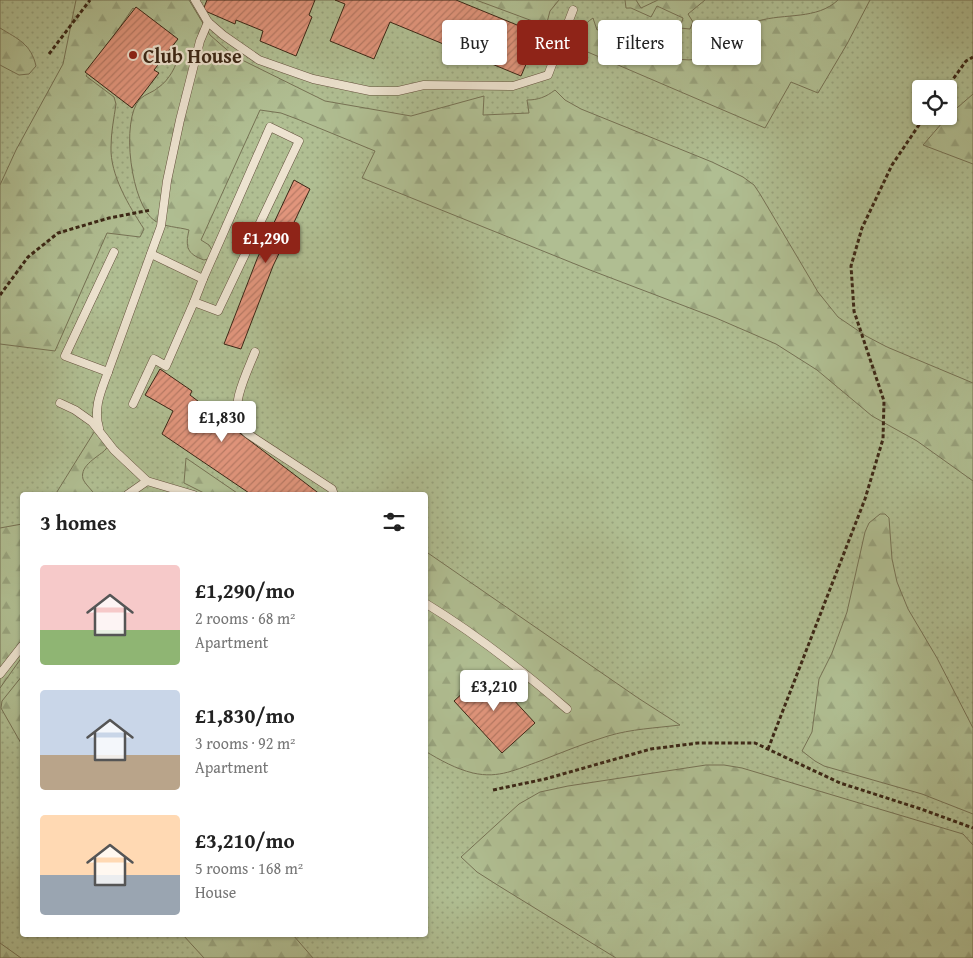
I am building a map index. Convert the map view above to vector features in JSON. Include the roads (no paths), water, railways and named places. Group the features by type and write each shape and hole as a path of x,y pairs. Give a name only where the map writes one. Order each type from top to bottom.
{"lane":[{"path":"194,0 208,22 259,60 313,79 370,91 398,91 424,85 513,86 548,75 573,10"},
{"path":"101,433 96,418 97,403 161,226 167,181 180,120 200,41 208,22"},
{"path":"133,404 154,359 166,366 270,127 299,141 218,311 194,302"},
{"path":"108,372 65,356 114,252"},
{"path":"151,254 203,279"},
{"path":"255,352 241,387 237,406 236,417 240,426 248,434 332,489 333,492"},
{"path":"60,403 75,410 92,422 132,469 146,481 184,492"},
{"path":"132,492 146,481"},
{"path":"428,605 488,645 530,677 567,709"},
{"path":"0,674 20,649"}],"place":[{"name":"Club House","path":"133,55"}]}
